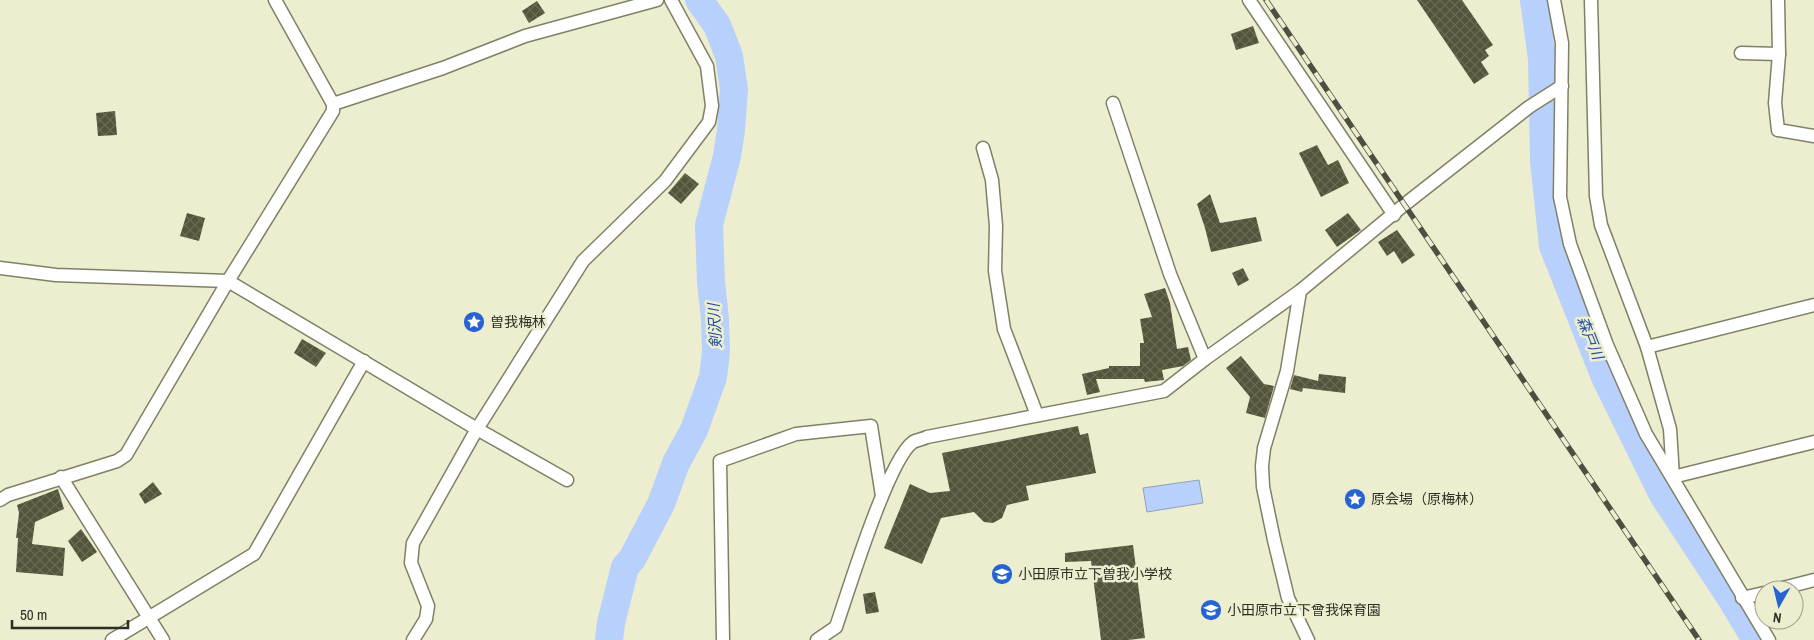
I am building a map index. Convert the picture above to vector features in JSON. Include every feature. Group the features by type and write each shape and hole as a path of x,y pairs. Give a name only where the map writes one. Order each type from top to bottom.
{"street":[{"path":"0,500 8,495 61,477 117,462 126,455 228,281 333,111 333,104 275,0"},
{"path":"333,104 443,68 525,36 657,0"},
{"path":"413,640 428,612 428,606 411,563 413,543 477,429 583,261 665,181 709,122 712,106 707,66 671,0"},
{"path":"1248,0 1394,215"},
{"path":"1554,0 1562,43 1560,197 1570,244 1607,344 1646,434 1673,477 1742,598 1769,640"},
{"path":"1592,0 1598,206 1601,226 1647,347 1670,429 1673,477"},
{"path":"1778,0 1779,54 1775,103 1778,130 1814,136"},
{"path":"1741,52 1779,54"},
{"path":"817,640 835,634 882,496 904,453 913,442 927,437 1164,391 1205,358 1300,291 1529,107 1562,86"},
{"path":"1113,103 1170,274 1205,358"},
{"path":"983,148 992,180 996,226 995,271 1004,329 1037,415"},
{"path":"0,268 56,275 228,281 364,360 477,429 567,480"},
{"path":"1300,291 1287,371 1264,448 1262,466 1263,487 1288,598 1308,640"},
{"path":"1647,347 1814,305"},
{"path":"112,640 254,554 364,360"},
{"path":"723,640 720,461 796,434 871,426 882,496"},
{"path":"1673,477 1814,442"},
{"path":"61,477 163,640"},
{"path":"1742,598 1754,595"}],"water":[{"path":"1199,480 1203,503 1147,512 1143,488"}],"building":[{"path":"1417,0 1462,0 1493,45 1485,50 1489,56 1481,62 1489,74 1474,84"},
{"path":"537,1 545,13 529,23 522,11"},
{"path":"1253,26 1259,43 1236,50 1231,34"},
{"path":"115,111 117,135 98,136 96,113"},
{"path":"1317,145 1328,165 1338,160 1349,183 1321,197 1299,153"},
{"path":"685,173 699,184 681,204 668,193"},
{"path":"1210,194 1220,223 1256,217 1262,241 1211,252 1197,204"},
{"path":"187,213 205,218 199,241 180,236"},
{"path":"1348,213 1361,230 1337,247 1325,230"},
{"path":"1397,230 1415,255 1402,264 1394,251 1387,256 1378,242"},
{"path":"1243,268 1249,280 1238,286 1232,273"},
{"path":"1165,288 1170,303 1177,349 1188,347 1191,360 1183,366 1162,370 1164,380 1145,382 1144,379 1096,379 1100,392 1087,395 1082,374 1109,368 1109,366 1140,366 1140,343 1144,343 1140,319 1152,317 1144,294"},
{"path":"302,339 326,353 316,367 294,353"},
{"path":"1241,356 1264,384 1274,386 1265,418 1246,413 1250,397 1226,368"},
{"path":"1319,374 1346,377 1345,393 1303,388 1302,392 1290,389 1294,375 1318,381"},
{"path":"1078,426 1080,435 1088,433 1096,473 1026,486 1029,500 1007,505 1002,518 993,523 984,522 974,512 941,518 922,564 884,548 910,484 930,493 950,491 942,453"},
{"path":"153,482 162,494 145,504 139,494"},
{"path":"58,489 64,509 35,522 32,544 65,548 63,576 16,572 18,538 16,538 19,513 17,505"},
{"path":"81,529 97,552 82,562 68,541"},
{"path":"1133,545 1145,638 1101,640 1091,561 1065,562 1065,553"},
{"path":"875,592 879,612 866,614 863,594"}],"waterway":[{"name":"剣沢川","path":"609,640 611,623 625,567 632,559 661,504 676,463 694,430 713,377 716,352 709,225 727,156 734,89 729,56 717,25 699,0"},
{"name":"森戸川","path":"1534,0 1542,59 1544,161 1553,246 1605,377 1663,495 1756,640"}],"railway":[{"path":"1266,0 1699,640"}],"place":[{"name":"曽我梅林","path":"474,322"},
{"name":"原会場（原梅林）","path":"1355,499"},
{"name":"小田原市立下曽我小学校","path":"1002,574"},
{"name":"小田原市立下曾我保育園","path":"1211,610"}]}
